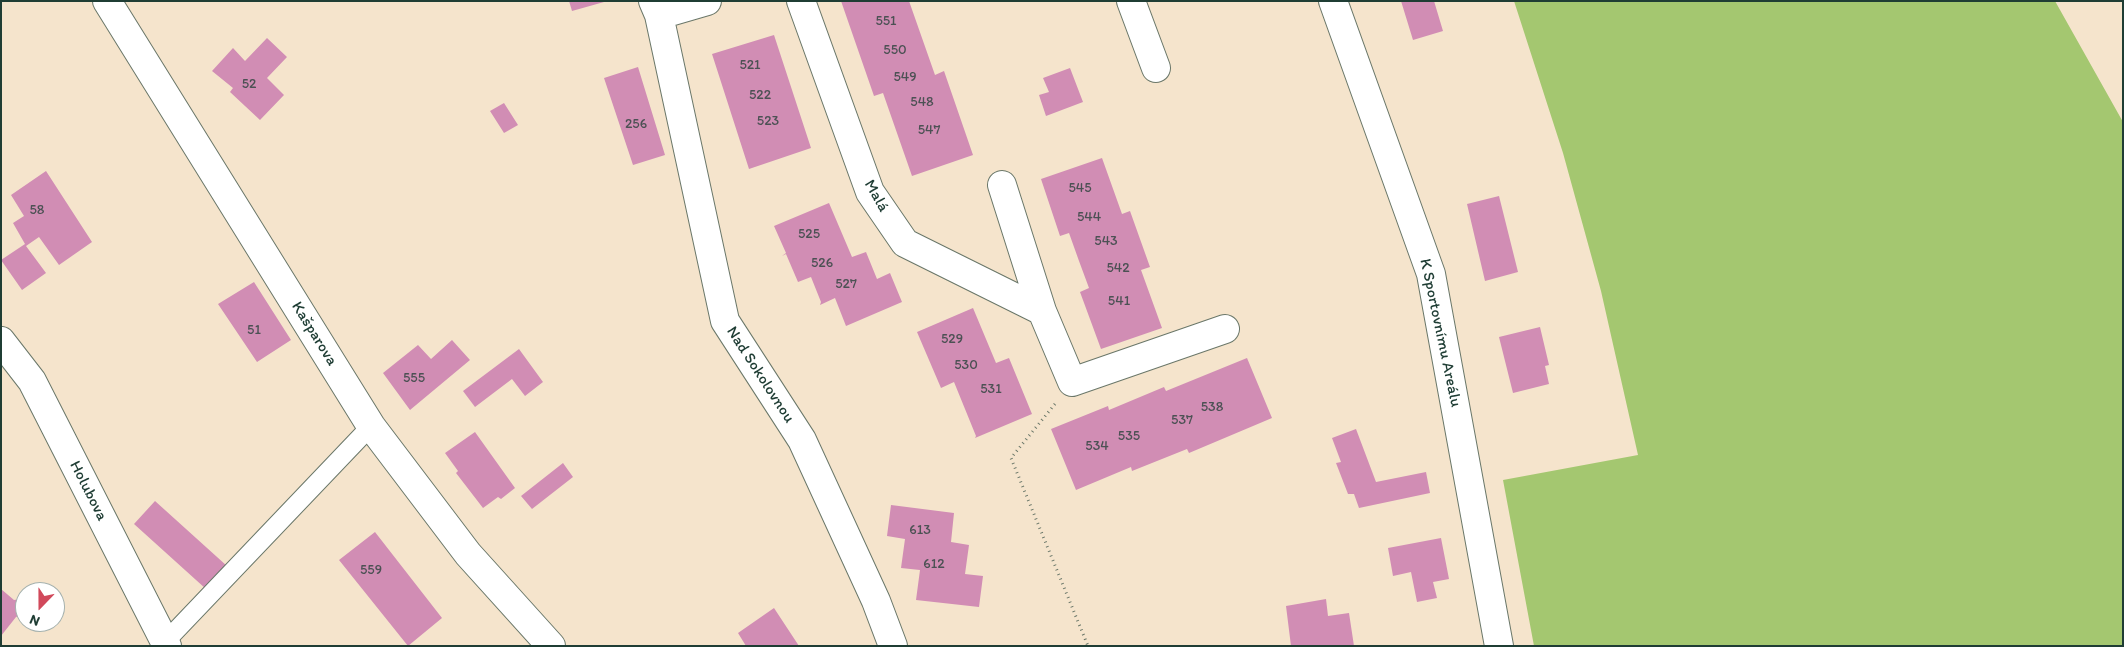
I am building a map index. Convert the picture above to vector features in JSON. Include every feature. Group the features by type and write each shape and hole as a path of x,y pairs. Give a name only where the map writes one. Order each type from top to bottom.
{"street":[{"name":"Kašparova","path":"107,1 370,426 468,554 551,646"},
{"path":"656,8 707,1"},
{"name":"Malá","path":"801,1 870,192 905,242 1042,311"},
{"path":"1131,1 1156,68"},
{"name":"K Sportovnímu Areálu","path":"1333,1 1431,274 1499,646"},
{"name":"Nad Sokolovnou","path":"656,8 725,321 802,440 876,601 892,646"},
{"path":"1002,185 1042,311 1072,382 1225,329"},
{"name":"Holubova","path":"1,341 32,380 166,644"}],"lane":[{"path":"166,644 370,426"}],"path":[{"path":"1072,382 1011,458 1088,646"}],"green space":[{"path":"1514,1 2055,1 2123,122 2123,646 1534,646 1503,480 1638,455 1601,291 1563,153"}],"building":[{"path":"569,1 604,1 604,2 572,11"},
{"path":"841,1 909,1 935,75 944,71 973,155 912,176 883,93 874,96"},
{"path":"1401,1 1434,1 1443,31 1413,40"},
{"path":"774,35 811,148 749,169 712,54"},
{"path":"267,38 287,57 267,78 284,95 260,120 230,92 233,88 212,71 233,48 245,61"},
{"path":"638,67 665,155 633,165 604,78"},
{"path":"1070,68 1083,102 1046,116 1039,95 1049,92 1043,78"},
{"path":"504,103 518,125 504,133 490,111"},
{"path":"1102,158 1122,214 1130,211 1150,267 1141,270 1162,328 1101,349 1080,292 1089,288 1069,233 1060,236 1041,179"},
{"path":"46,171 92,242 59,265 39,237 26,246 46,273 22,290 1,260 25,244 13,223 24,216 11,195"},
{"path":"1499,196 1518,272 1485,281 1467,204"},
{"path":"829,203 852,257 866,252 877,279 890,273 902,302 846,326 835,298 820,305 821,302 811,277 798,282 786,254 782,256 786,253 774,226"},
{"path":"254,282 291,340 257,362 218,304"},
{"path":"973,308 996,363 1009,358 1032,414 975,438 976,436 954,382 941,388 917,332"},
{"path":"1540,327 1549,365 1545,366 1549,384 1513,393 1499,337"},
{"path":"452,340 470,360 410,410 383,373 418,345 431,359"},
{"path":"519,349 543,382 525,396 512,379 475,407 463,391"},
{"path":"1247,358 1272,418 1189,453 1187,449 1132,471 1131,467 1076,490 1051,429 1108,406 1109,410 1164,387 1166,391"},
{"path":"1356,429 1376,482 1426,472 1430,493 1359,508 1354,494 1348,494 1336,463 1341,462 1332,438"},
{"path":"475,432 515,488 501,499 498,497 483,508 456,473 458,471 445,453"},
{"path":"563,463 573,477 532,509 521,496"},
{"path":"155,501 227,566 206,589 134,524"},
{"path":"891,505 954,513 951,542 969,545 965,574 983,576 979,607 916,600 920,570 901,568 905,539 887,536"},
{"path":"375,532 442,618 408,646 339,560"},
{"path":"1441,538 1449,579 1433,582 1437,598 1417,602 1411,572 1393,576 1388,548"},
{"path":"1,589 15,600 15,618 1,636"},
{"path":"1326,599 1328,616 1349,613 1354,646 1291,646 1286,606"},
{"path":"774,608 799,646 746,646 738,633"}]}
